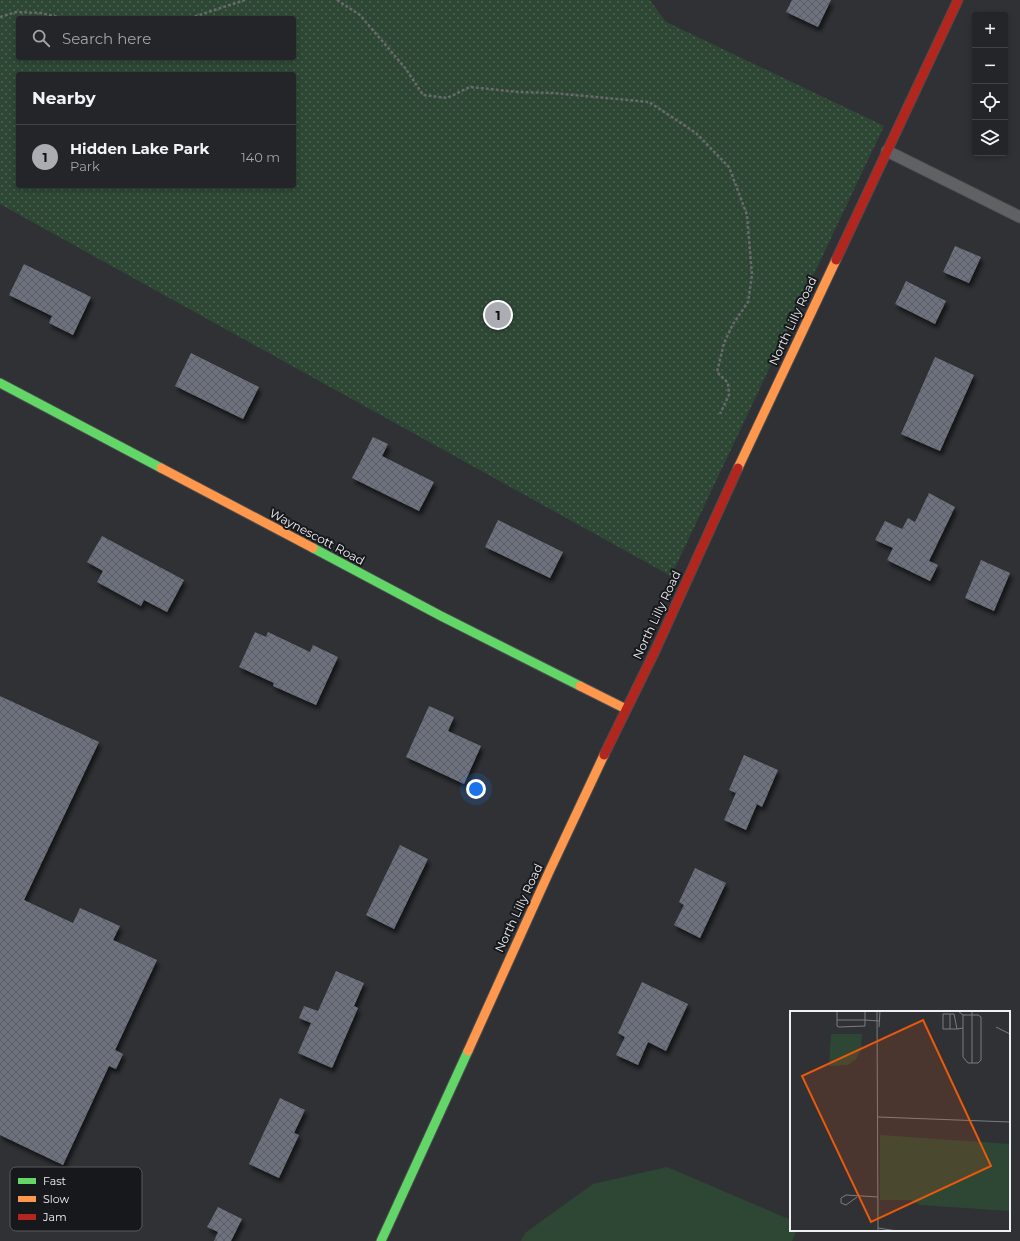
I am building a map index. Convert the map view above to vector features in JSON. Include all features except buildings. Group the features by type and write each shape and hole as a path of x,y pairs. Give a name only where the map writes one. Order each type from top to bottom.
{"street":[{"name":"North Lilly Road","path":"381,1241 533,907 626,709 655,651 712,523 958,0"},
{"name":"Waynescott Road","path":"0,383 441,616 626,709"}],"lane":[{"path":"887,151 1020,217"}],"path":[{"path":"196,16 245,0"},
{"path":"337,0 360,15 406,68 423,95 447,98 470,87 649,102 696,133 729,167 747,215 752,275 748,302 733,324 724,342 717,372 728,383 728,395 720,414"},
{"path":"0,17 16,12 41,13 54,16"}],"green space":[{"path":"0,0 650,0 666,22 884,126 671,576 0,204"},
{"path":"667,1167 790,1220 790,1231 797,1231 792,1241 521,1241 525,1233 593,1184"}],"traffic: fast":[{"path":"0,383 161,468"},
{"path":"313,548 441,616 580,686"},
{"path":"381,1241 468,1051"}],"traffic: slow":[{"path":"738,468 836,260"},
{"path":"161,468 313,548"},
{"path":"580,686 626,709"},
{"path":"468,1051 604,755"}],"traffic: jam":[{"path":"836,260 958,0"},
{"path":"604,755 655,651 738,468"}],"place":[{"name":"Hidden Lake Park","path":"498,315"}]}
